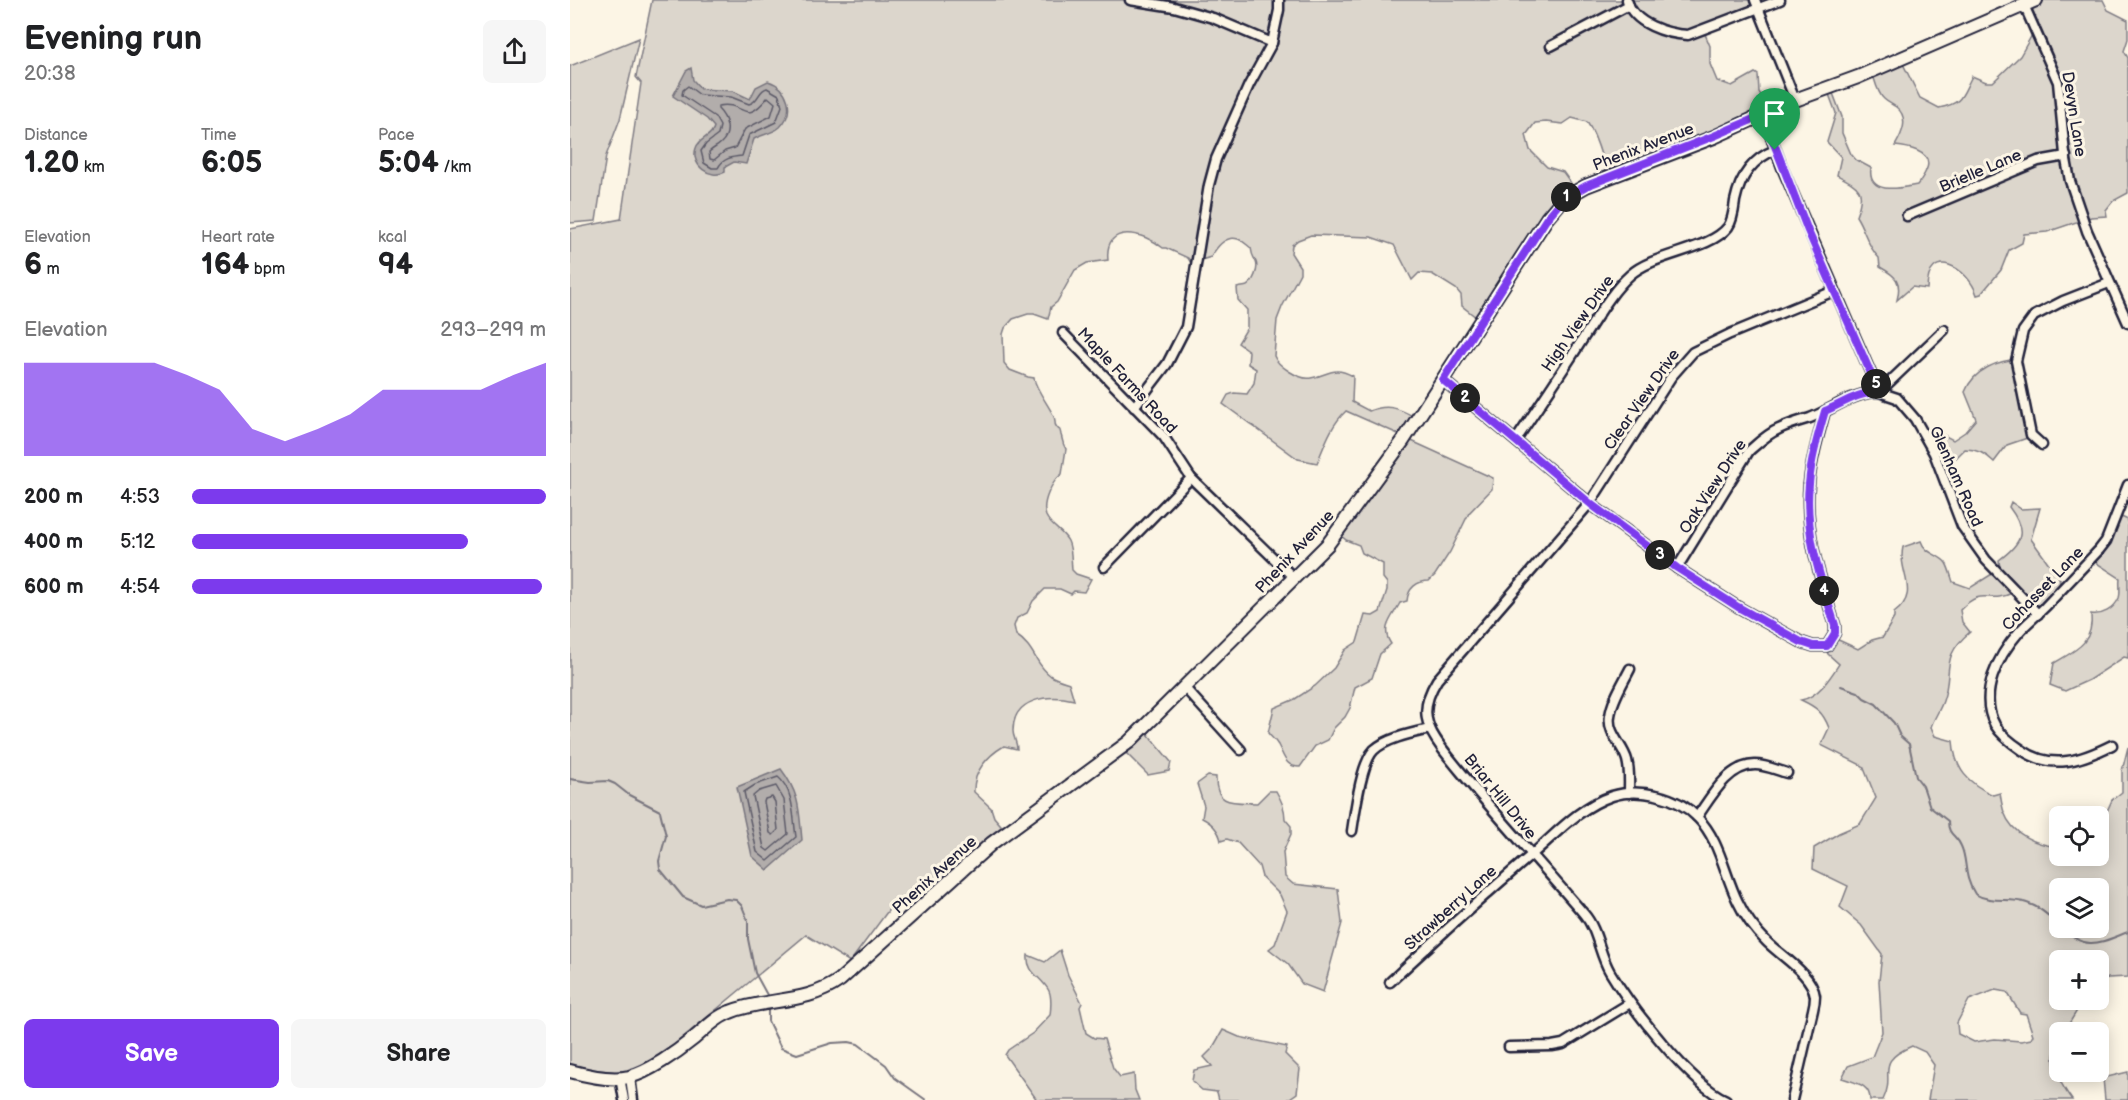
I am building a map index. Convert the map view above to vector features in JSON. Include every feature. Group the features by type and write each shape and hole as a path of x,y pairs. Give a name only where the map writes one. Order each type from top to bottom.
{"main road":[{"name":"Phenix Avenue","path":"625,1077 678,1050 726,1014 809,996 828,988 840,980 992,843 1129,742 1328,544 1402,441 1547,218 1563,199 1586,186 1714,136 1795,100 1858,77 2030,2"},
{"path":"570,1071 587,1076 625,1077"}],"street":[{"path":"1130,0 1174,7 1213,18 1272,43"},
{"path":"1134,407 1167,364 1182,337 1188,318 1195,264 1216,159 1249,85 1272,43 1280,10 1279,0"},
{"path":"1755,0 1795,100"},
{"path":"1551,46 1628,3 1634,12 1652,26 1675,34 1688,35 1780,0"},
{"name":"Devyn Lane","path":"2030,2 2058,82 2070,181 2087,231 2128,323"},
{"path":"1763,115 1775,150 1834,291 1879,392 1944,330"},
{"name":"High View Drive","path":"1516,440 1623,282 1648,264 1703,242 1726,229 1731,222 1743,177 1755,162 1775,150"},
{"name":"Brielle Lane","path":"1907,216 2038,161 2066,156"},
{"path":"2042,445 2031,435 2016,361 2023,331 2034,316 2109,282"},
{"name":"Clear View Drive","path":"1590,503 1671,377 1693,352 1730,334 1834,291"},
{"name":"Maple Farms Road","path":"1063,333 1164,437 1191,478 1294,578"},
{"path":"1443,380 1590,503 1677,568 1738,607 1801,642 1819,647 1827,646 1835,633 1835,625 1816,563 1808,496 1816,439 1825,411"},
{"name":"Oak View Drive","path":"1677,568 1749,451 1762,439 1778,429 1825,411 1855,396 1879,392"},
{"name":"Glenham Road","path":"1879,392 1898,399 1915,420 1934,453 1962,526 1986,560 2038,614"},
{"path":"1104,567 1191,478"},
{"name":"Cohasset Lane","path":"2112,745 2090,756 2070,762 2053,763 2031,757 2012,743 1995,725 1989,705 1992,676 2001,655 2019,632 2106,541 2128,485"},
{"path":"1352,831 1362,779 1373,751 1390,741 1430,729 1427,723 1426,705 1437,680 1590,503"},
{"path":"1630,669 1609,719 1614,736 1627,759 1629,793 1637,792 1668,799 1697,817 1709,832 1717,848 1729,883 1743,912 1767,943 1803,975 1815,996 1814,1010 1792,1100"},
{"path":"1184,687 1241,750"},
{"name":"Briar Hill Drive","path":"1430,729 1459,770 1588,921 1609,971 1648,1027 1689,1071 1715,1094 1726,1100"},
{"path":"1697,817 1731,774 1741,768 1756,765 1787,773"},
{"name":"Strawberry Lane","path":"1390,982 1478,900 1568,822 1611,796 1629,793"},
{"path":"1509,1047 1563,1044 1630,1003"},
{"path":"624,1100 625,1077"},
{"path":"625,1077 633,1100"}],"shaded area":[{"path":"652,0 1756,0 1758,9 1705,34 1710,46 1710,64 1717,81 1732,86 1755,73 1758,75 1759,92 1770,111 1608,176 1597,141 1587,122 1572,118 1563,124 1535,123 1526,135 1530,150 1547,167 1563,172 1576,190 1565,197 1481,321 1462,306 1461,295 1456,289 1432,274 1419,273 1412,280 1394,245 1371,237 1311,235 1298,240 1292,245 1291,253 1300,267 1300,273 1277,320 1274,356 1276,360 1290,372 1306,378 1336,371 1346,373 1353,376 1352,402 1369,411 1392,408 1414,417 1405,437 1346,411 1332,429 1317,463 1298,459 1223,404 1228,395 1247,394 1254,383 1256,369 1248,364 1249,351 1238,343 1247,328 1247,310 1238,300 1237,288 1249,284 1257,268 1251,248 1240,240 1229,239 1218,246 1211,257 1191,263 1188,258 1146,238 1127,234 1119,235 1112,240 1108,248 1108,260 1087,263 1075,270 1057,302 1051,307 1048,319 1028,314 1013,319 1003,334 1004,363 1010,370 1034,378 1054,417 1055,425 1060,430 1066,449 1062,474 1051,487 1046,499 1046,516 1068,541 1072,570 1076,574 1091,579 1084,592 1074,591 1071,594 1060,589 1045,589 1033,601 1027,613 1017,618 1014,626 1016,635 1027,645 1041,667 1053,677 1069,683 1074,700 1043,698 1025,705 1019,711 1013,731 1017,749 1004,746 992,755 982,765 974,785 974,792 991,808 994,817 1006,831 911,916 896,900 850,962 806,935 639,1074 570,1067 570,229 621,219 641,83 636,77"},
{"path":"2036,0 2103,0 2108,10 2128,20 2128,39 2124,51 2128,58 2128,193 2113,201 2106,210 2107,216 2091,217 2047,232 2024,234 2022,243 2009,250 2001,270 1981,294 1977,295 1966,276 1957,269 1941,264 1934,267 1929,275 1927,289 1912,287 1897,300 1898,284 1890,273 1880,267 1879,258 1856,216 1860,200 1859,190 1837,175 1841,157 1827,142 1836,113 1827,89 1831,88 1842,117 1842,133 1851,154 1856,160 1871,168 1874,183 1886,188 1917,185 1923,177 1928,162 1917,151 1895,146 1902,131 1903,116 1882,96 1872,72 1898,59 1920,98 1939,108 1953,104 1963,94 1972,76 1986,82 1993,82 2020,56 2033,33 2026,5"},
{"path":"639,38 620,119 606,156 596,221 570,223 570,66"},
{"path":"2021,359 2036,435 2007,445 1994,462 1981,452 1965,449 1956,458 1941,465 1924,433 1932,429 1953,440 1965,432 1976,419 1965,392 1974,377 1988,367 2004,361"},
{"path":"1405,438 1493,478 1492,489 1469,513 1450,552 1435,575 1429,581 1414,586 1409,592 1407,601 1400,603 1387,628 1391,644 1380,654 1372,678 1355,687 1350,708 1345,717 1334,728 1328,740 1315,746 1300,767 1295,767 1288,763 1268,733 1274,708 1295,699 1315,686 1334,668 1345,650 1357,642 1365,615 1373,616 1380,612 1387,590 1387,583 1383,578 1383,564 1362,553 1359,545 1346,540 1338,533"},
{"path":"2011,502 2021,509 2040,508 2031,539 2060,579 2058,594 2037,613 2012,593 1997,597 1975,598 1960,610 1962,622 1970,632 1954,649 1943,701 1931,727 1935,736 1953,741 1960,768 1976,786 1993,795 2000,793 2004,812 2013,827 2026,837 2049,845 2049,866 2109,866 2109,807 2112,800 2122,792 2122,771 2128,747 2128,977 2109,978 2109,950 2049,950 2049,1010 2077,1010 2070,1022 2049,1022 2049,1082 2061,1082 2072,1100 1928,1100 1934,1065 1925,1052 1912,1046 1900,1052 1889,1063 1887,1091 1883,1100 1870,1100 1865,1087 1842,1078 1848,1066 1872,1057 1882,1032 1879,981 1882,954 1861,925 1840,907 1848,886 1813,869 1814,848 1860,824 1876,798 1863,766 1821,745 1829,728 1827,722 1811,705 1801,700 1818,691 1839,664 1828,654 1825,647 1834,638 1858,649 1872,640 1883,637 1908,590 1903,565 1903,547 1921,541 1926,549 1946,563 1953,582 1970,588 2000,569 1999,560 2017,542 2020,530 2009,507","holes":["1995,990 2007,992 2020,1013 2026,1014 2033,1035 2031,1039 2021,1041 1995,1039 1974,1042 1958,1034 1957,1023 1969,1000"]},
{"path":"2119,516 2128,520 2128,658 2124,657 2089,680 2065,691 2050,685 2054,663 2076,649 2086,639 2090,632 2091,614 2107,611 2119,598 2120,578 2095,562"},
{"path":"1143,728 1171,762 1169,771 1148,775 1121,748"},
{"path":"1208,776 1216,777 1222,798 1234,802 1257,803 1269,791 1276,791 1285,819 1291,826 1291,834 1283,852 1285,877 1293,884 1338,889 1342,923 1323,992 1302,984 1288,964 1269,949 1275,944 1287,911 1280,895 1262,877 1259,866 1238,843 1227,839 1221,841 1219,833 1202,818 1204,806 1197,784"},
{"path":"1060,950 1068,975 1082,1003 1080,1007 1086,1033 1094,1038 1104,1039 1113,1068 1120,1077 1134,1074 1135,1090 1139,1100 1037,1100 1005,1055 1008,1050 1033,1033 1050,1015 1049,991 1029,966 1028,955 1045,962"},
{"path":"1223,1030 1239,1037 1287,1047 1285,1054 1300,1069 1297,1093 1287,1100 1219,1100 1217,1092 1202,1090 1192,1081 1194,1070 1212,1066 1204,1057 1212,1049"},
{"path":"2128,1072 2128,1100 2105,1100 2103,1082 2109,1082 2109,1077"}],"water":[{"path":"691,68 693,80 701,89 733,91 750,99 756,87 768,81 781,88 785,94 789,107 785,121 777,129 754,139 746,164 734,162 725,167 725,172 713,174 703,169 696,160 696,148 714,127 707,119 673,96 686,71"},
{"path":"781,769 795,795 802,840 768,870 752,856 737,787"}],"waterway":[{"path":"1841,686 1858,692 1876,704 1894,723 1900,736 1909,744 1916,777 1923,786 1930,807 1948,821 1949,830 1959,842 1967,875 1975,894 1987,899 2020,901 2032,905 2049,916"},
{"path":"570,779 590,782 608,781 660,811 666,836 659,861 660,869 683,897 701,905 727,899 736,900 742,906 748,921 748,939 755,973 767,995 767,1000"},
{"path":"2075,938 2093,943 2128,932"},
{"path":"768,1008 768,1021 781,1048 797,1054 832,1043 858,1044 886,1065 895,1078 926,1100"}],"route":[{"path":"1763,115 1775,150 1879,392 1855,396 1825,411 1816,439 1808,496 1810,525 1816,563 1835,625 1835,633 1830,643 1819,647 1801,642 1738,607 1677,568 1592,505 1443,380 1547,218 1571,193 1763,115"}]}
